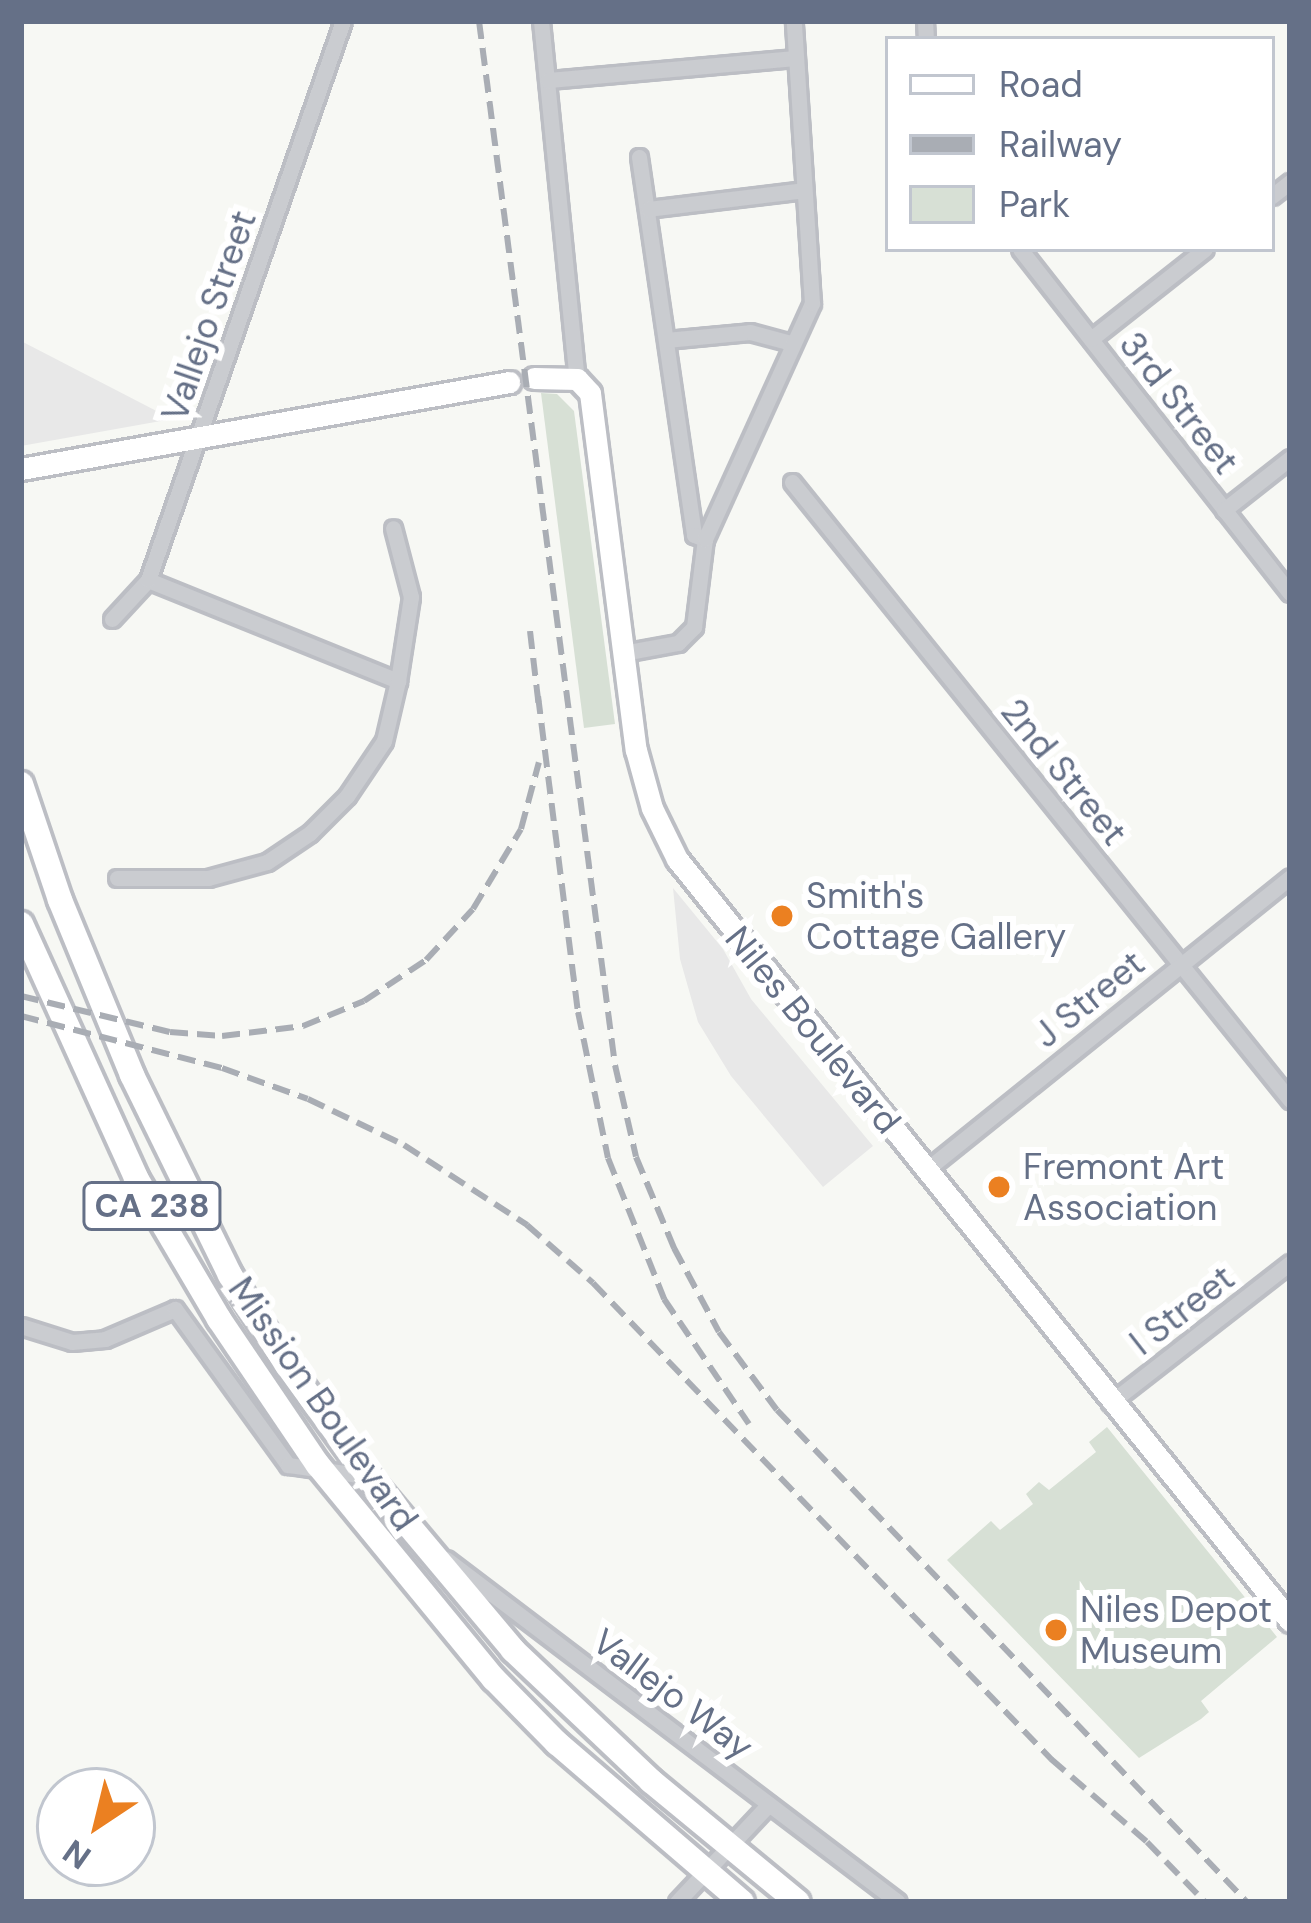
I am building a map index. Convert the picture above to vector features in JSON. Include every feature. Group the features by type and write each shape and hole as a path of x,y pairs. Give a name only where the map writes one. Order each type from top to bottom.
{"main road":[{"path":"533,378 577,379"},
{"name":"Niles Boulevard","path":"577,379 590,393 642,776 677,859 1110,1403 1290,1621"},
{"path":"21,469 509,382"},
{"name":"Mission Boulevard","path":"21,784 61,900 131,1075 223,1261 287,1365 413,1533 556,1694 729,1848 799,1902"},
{"name":"Mission Boulevard","path":"21,924 47,992 136,1178 219,1319 318,1465 448,1628 557,1743 742,1902"},
{"path":"448,1628 474,1605"}],"street":[{"name":"Vallejo Street","path":"112,619 148,580 343,21"},
{"path":"541,21 577,379"},
{"path":"623,653 677,643 694,627 705,539 812,304 794,21"},
{"path":"548,80 796,58"},
{"path":"639,157 694,535 705,539"},
{"path":"648,209 804,190"},
{"name":"3rd Street","path":"1022,252 1290,593"},
{"path":"1091,339 1201,252"},
{"path":"666,340 750,332 791,343"},
{"path":"1224,510 1290,458"},
{"name":"2nd Street","path":"792,482 1290,1100"},
{"path":"117,878 208,878 267,862 310,833 347,796 384,741 398,681 411,597 393,528"},
{"path":"148,580 398,681"},
{"name":"J Street","path":"926,1170 1290,877"},
{"name":"I Street","path":"1110,1403 1290,1263"},
{"path":"21,1326 72,1342 105,1339 175,1309 282,1457 296,1469 318,1465 368,1477"},
{"name":"Vallejo Way","path":"413,1533 898,1902"},
{"path":"677,1902 769,1804"}],"shaded area":[{"path":"21,341 172,419 21,446"},
{"path":"673,888 723,949 751,999 873,1146 823,1187 731,1076 698,1022 680,959"}],"green space":[{"path":"541,393 557,394 574,411 615,724 584,728"},
{"path":"1107,1427 1277,1637 1201,1701 1209,1712 1139,1758 947,1560 991,1521 1000,1530 1033,1504 1026,1494 1039,1482 1049,1490 1096,1452 1089,1442"}],"railway":[{"path":"479,21 615,1065 636,1157 674,1248 719,1332 777,1410 1247,1902"},
{"path":"530,631 539,708"},
{"path":"538,696 578,1012 608,1158 664,1299 749,1424"},
{"path":"21,996 170,1032 222,1036 303,1026 364,1001 426,960 473,909 521,829 539,762"},
{"path":"21,1016 222,1068 308,1099 404,1145 527,1225 593,1283 1051,1759 1147,1842 1205,1902"}],"place":[{"name":"Smith's Cottage Gallery","path":"782,916"},
{"name":"Fremont Art Association","path":"999,1187"},
{"name":"Niles Depot Museum","path":"1056,1630"}]}
